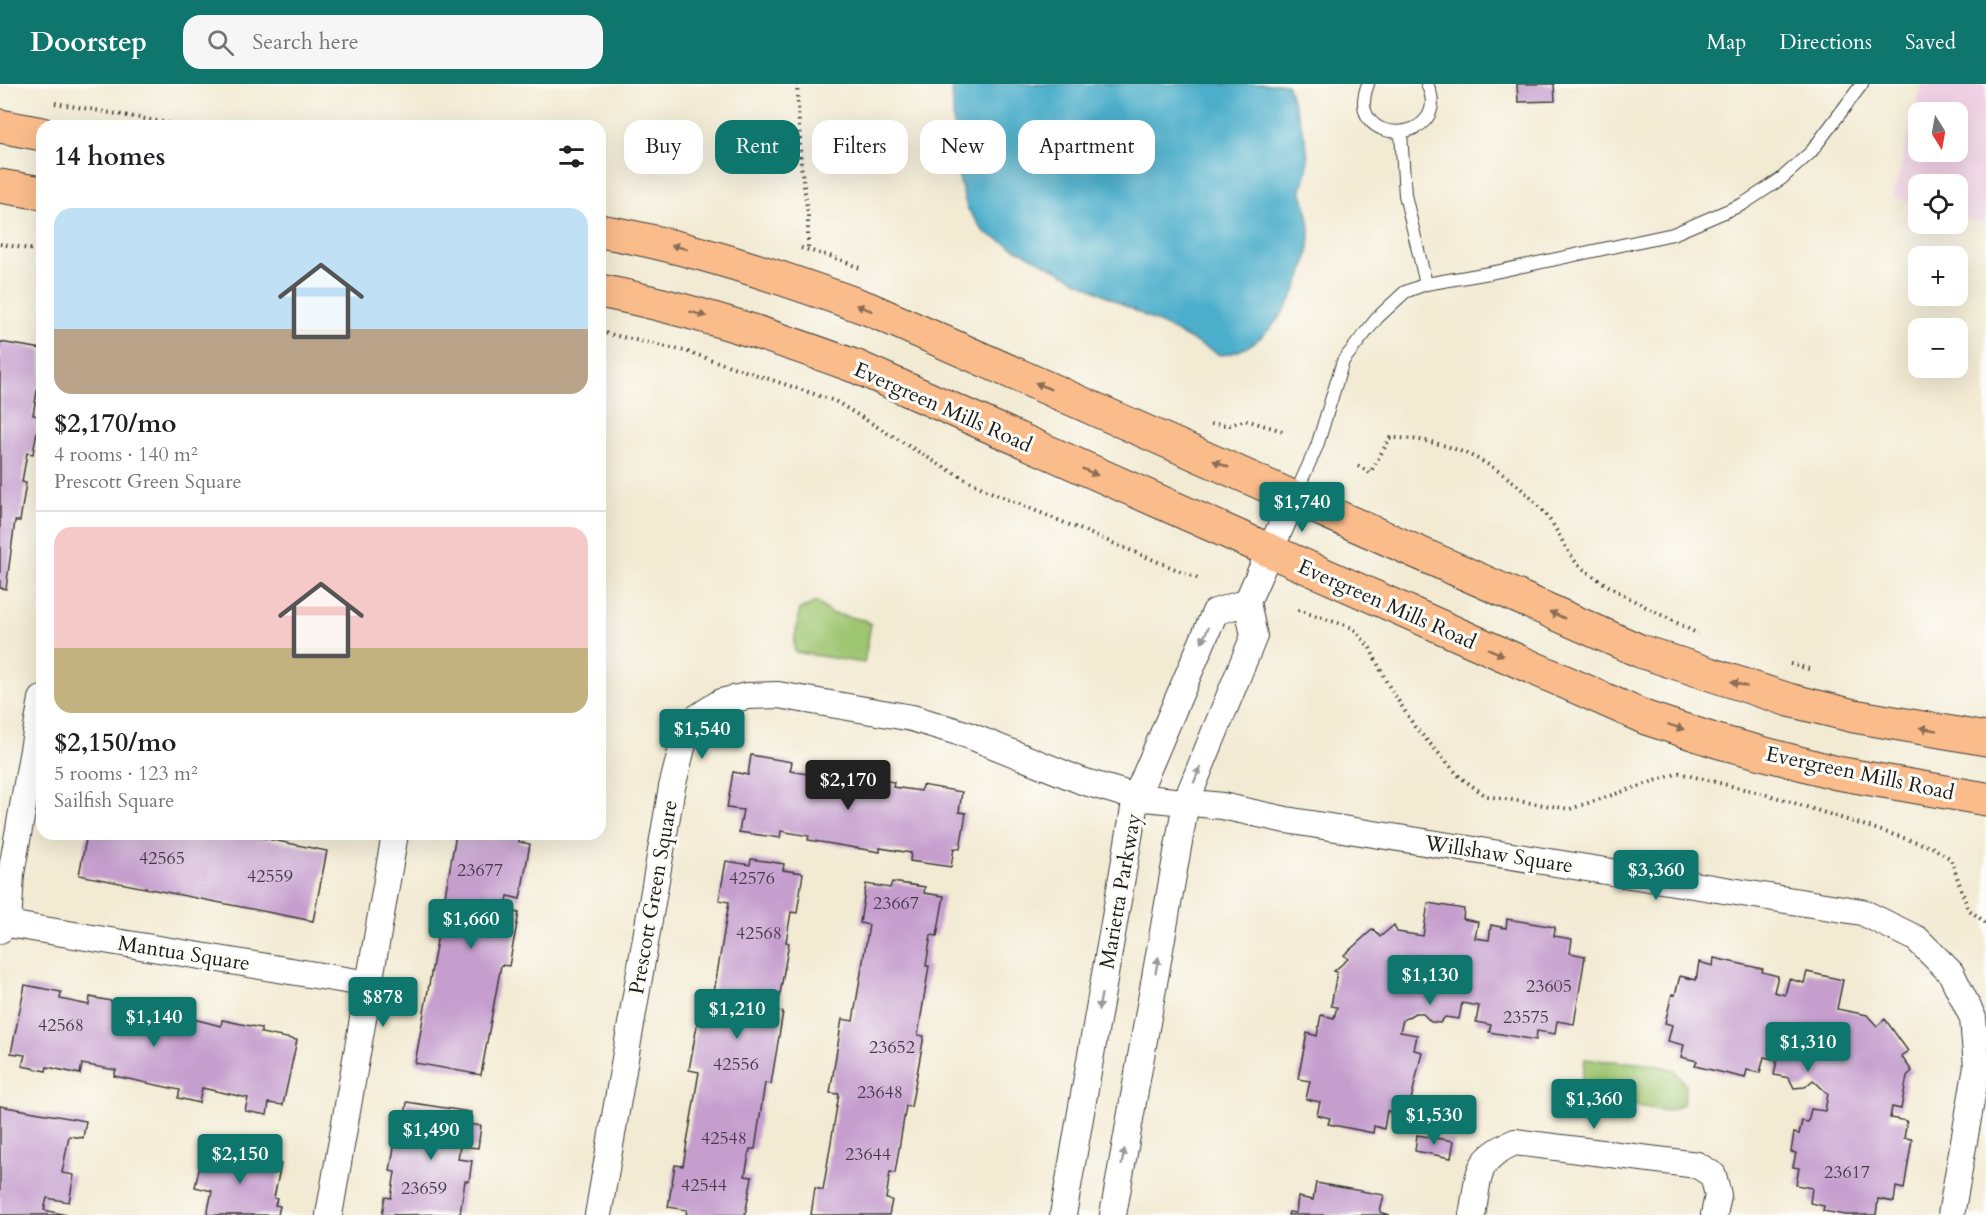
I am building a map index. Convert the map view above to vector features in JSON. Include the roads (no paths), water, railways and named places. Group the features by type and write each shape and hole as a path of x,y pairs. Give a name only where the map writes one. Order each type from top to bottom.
{"main road":[{"path":"0,126 36,133"},
{"path":"0,186 36,192"},
{"path":"606,232 660,241 754,267 869,309 1640,651 1789,700 1854,716 1986,739"},
{"name":"Evergreen Mills Road","path":"606,292 685,310 771,335 857,367 1646,718 1720,742 1837,773 1986,799"}],"street":[{"path":"1113,1215 1186,802 1254,636 1247,602 1294,497"},
{"name":"Marietta Parkway","path":"1063,1215 1137,796 1215,612 1247,602"},
{"name":"Prescott Green Square","path":"598,1215 672,787 684,740 695,719 721,702 747,696 778,695 912,718 968,735 1082,781 1137,796"},
{"path":"4,927 36,733"},
{"name":"Willshaw Square","path":"1137,796 1186,802 1862,912 1917,939 1951,973 1973,1018 1977,1067 1951,1215"},
{"path":"329,1215 394,840"},
{"name":"Mantua Square","path":"4,927 369,984"},
{"path":"1472,1215 1482,1163 1499,1149 1515,1142 1697,1165 1713,1175 1718,1195 1714,1215"}],"lane":[{"path":"1368,84 1364,104 1372,122 1381,129 1401,133 1422,123 1428,114 1432,102 1427,84"},
{"path":"1294,497 1317,446 1343,361 1385,309 1405,292 1426,284 1673,234 1743,204 1781,179 1811,152 1862,84"},
{"path":"1401,133 1405,195 1426,284"}],"water":[{"path":"952,84 1287,84 1301,123 1308,163 1301,188 1308,213 1309,248 1296,289 1272,326 1256,341 1239,351 1220,355 984,232 967,208 958,174 1006,174 1006,120 953,120"}]}
